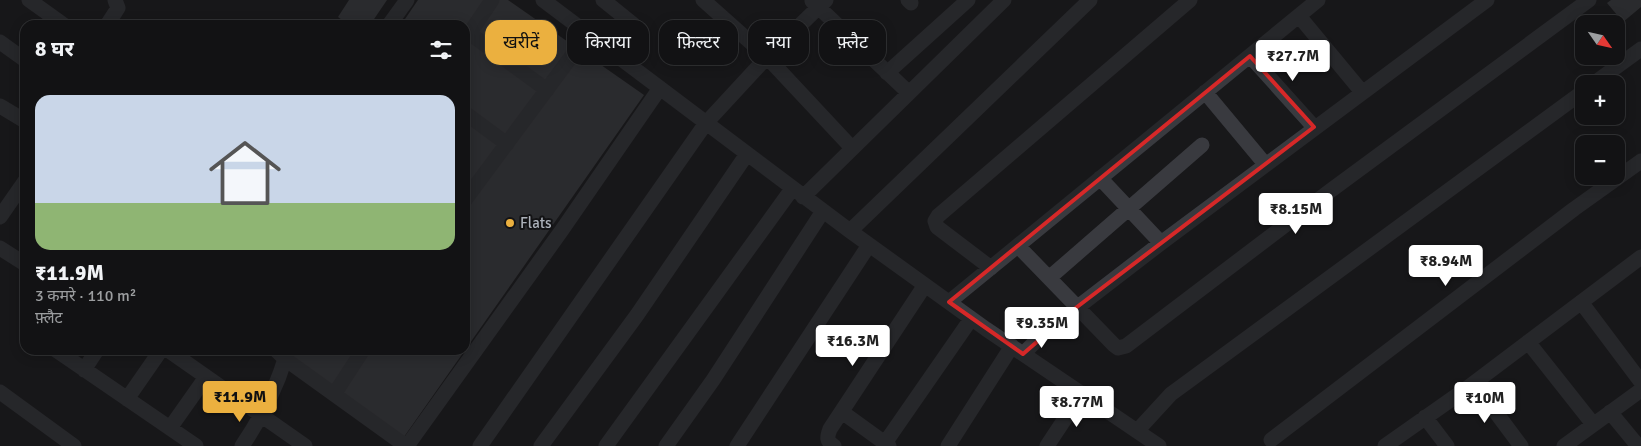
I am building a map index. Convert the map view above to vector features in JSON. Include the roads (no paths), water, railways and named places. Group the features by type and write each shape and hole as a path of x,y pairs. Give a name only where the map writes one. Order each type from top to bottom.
{"street":[{"path":"29,0 57,20"},
{"path":"110,20 118,8 114,0"},
{"path":"393,20 407,0"},
{"path":"470,32 492,0"},
{"path":"543,0 569,20"},
{"path":"603,0 628,20"},
{"path":"703,0 748,39"},
{"path":"888,73 968,0"},
{"path":"606,446 798,193 852,148 1004,0"},
{"path":"850,232 1090,0"},
{"path":"991,268 937,227 935,221 938,216 1190,0"},
{"path":"948,302 1318,0"},
{"path":"948,446 1018,350 1044,334 1314,127 1487,0"},
{"path":"1018,246 1114,345 1118,348 1126,346 1322,197 1589,0"},
{"path":"801,20 818,2 909,94"},
{"path":"1299,16 1362,92"},
{"path":"470,38 547,90"},
{"path":"0,42 20,56"},
{"path":"1605,75 1641,49"},
{"path":"1250,56 1314,127"},
{"path":"470,193 567,63"},
{"path":"629,65 850,232 972,319 1159,446"},
{"path":"480,446 706,123 759,65"},
{"path":"775,65 852,148"},
{"path":"242,446 262,416 275,389 280,355 406,446 562,230 660,88"},
{"path":"1205,92 1265,164"},
{"path":"1137,431 1171,394 1575,98"},
{"path":"0,106 20,118"},
{"path":"470,121 507,144"},
{"path":"1049,278 1202,145"},
{"path":"541,446 637,315 747,154"},
{"path":"1271,440 1566,215 1641,161"},
{"path":"1100,178 1161,243"},
{"path":"0,217 20,189"},
{"path":"666,446 713,380 823,211"},
{"path":"737,446 869,245"},
{"path":"0,248 20,261"},
{"path":"1385,446 1474,383 1581,302 1638,266"},
{"path":"834,446 828,441 827,436 925,285"},
{"path":"1581,302 1641,382"},
{"path":"842,412 887,444 972,319"},
{"path":"1528,342 1593,424"},
{"path":"63,355 196,446"},
{"path":"84,370 94,355"},
{"path":"127,399 158,355"},
{"path":"175,355 305,446"},
{"path":"335,393 360,355"},
{"path":"170,428 206,377"},
{"path":"1474,383 1521,446"},
{"path":"1564,446 1641,390"},
{"path":"1047,446 1082,393"},
{"path":"2,399 70,445"},
{"path":"1610,412 1638,446"},
{"path":"1426,417 1447,446"}],"place":[{"name":"Flats","path":"510,223"}]}
